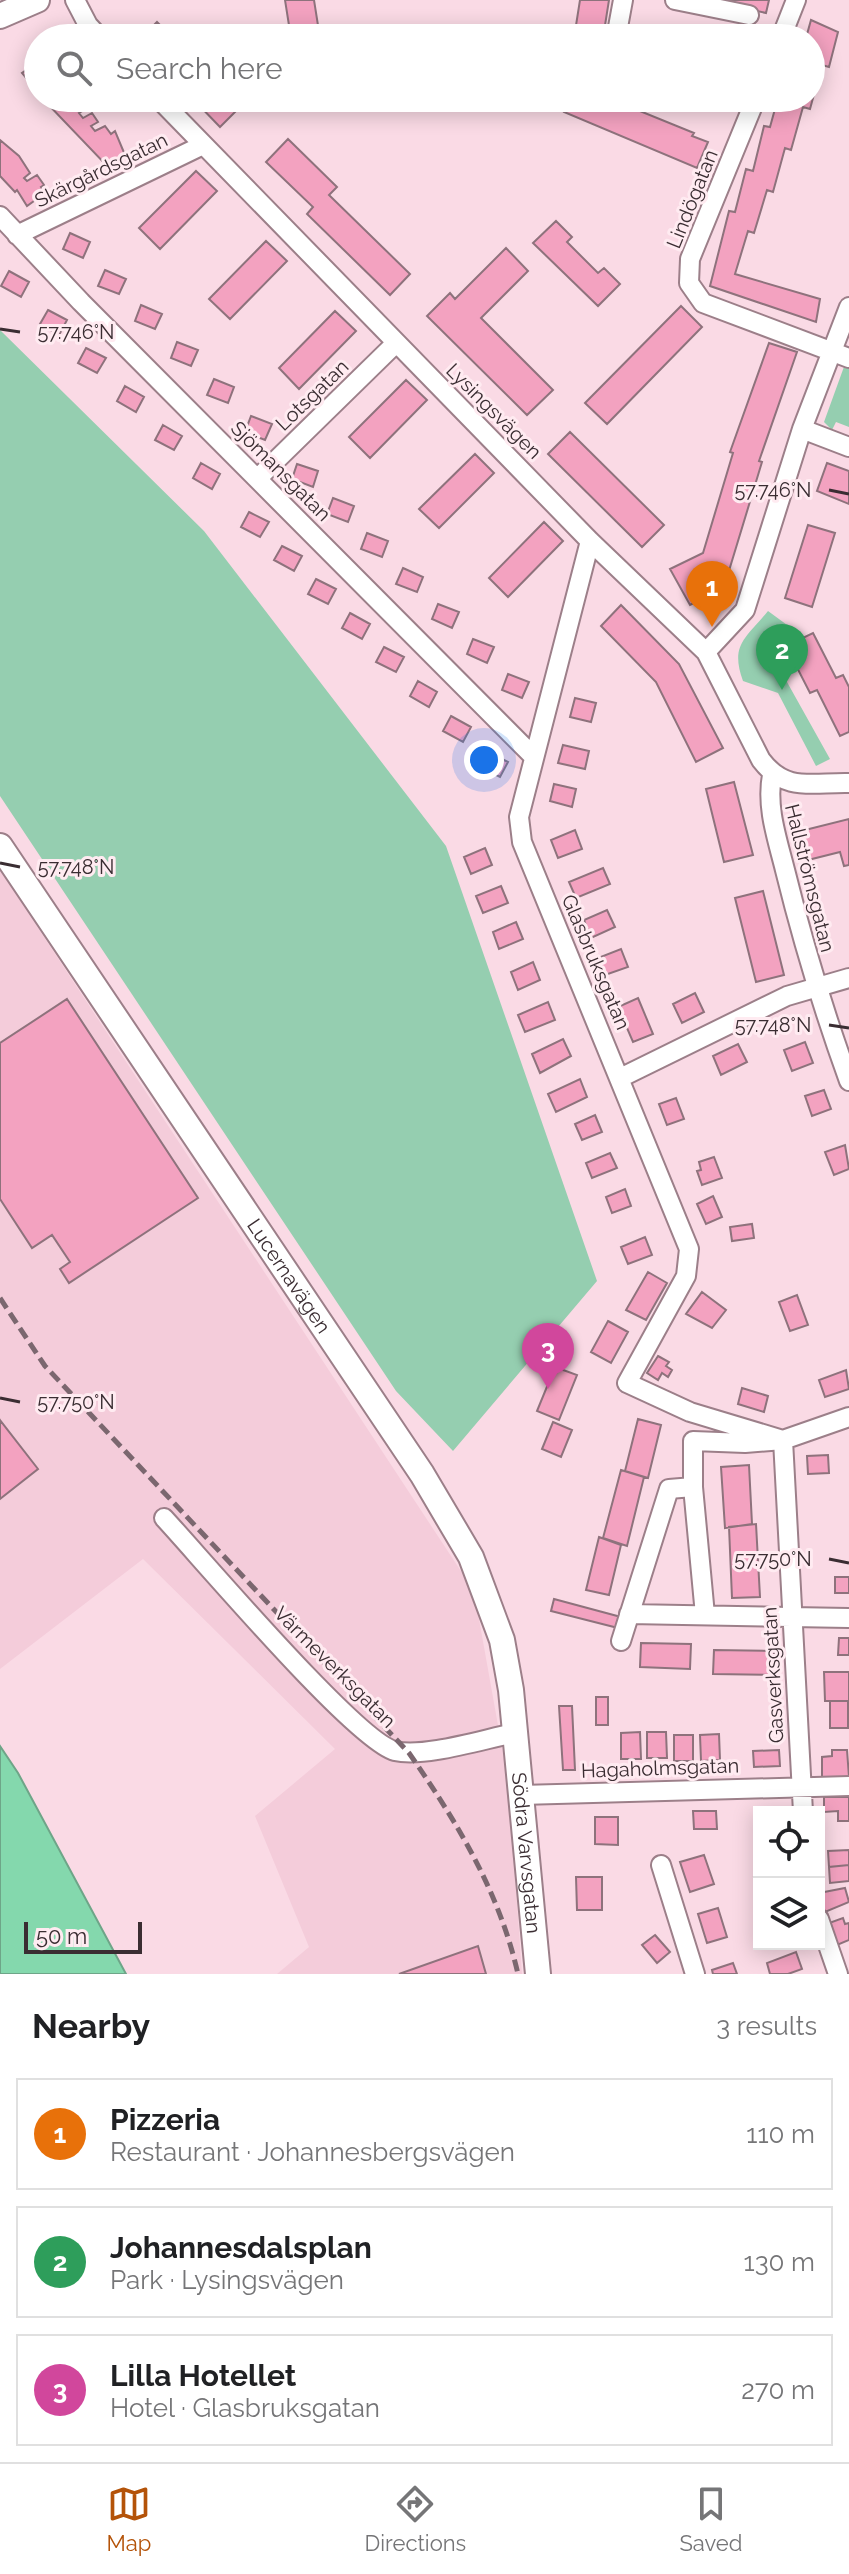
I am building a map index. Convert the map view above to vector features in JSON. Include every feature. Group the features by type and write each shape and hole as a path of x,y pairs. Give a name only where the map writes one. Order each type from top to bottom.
{"street":[{"path":"0,16 37,0"},
{"path":"75,0 87,24"},
{"path":"619,24 623,0"},
{"path":"675,0 749,15"},
{"path":"787,24 796,0"},
{"name":"Lysingsvägen","path":"171,112 590,541 706,652 761,760 772,775"},
{"name":"Lindögatan","path":"750,112 690,259 689,283 703,303 840,355"},
{"name":"Skärgårdsgatan","path":"17,235 203,145"},
{"name":"Sjömansgatan","path":"0,216 533,756"},
{"path":"706,652 745,610 802,429 840,355 849,307"},
{"name":"Lotsgatan","path":"258,478 396,343"},
{"path":"802,429 849,447"},
{"name":"Glasbruksgatan","path":"590,541 519,817 522,842 686,1238 690,1258 686,1276 627,1383 690,1412 783,1440"},
{"path":"772,775 792,783 849,783"},
{"name":"Hallströmsgatan","path":"772,775 769,806 814,986 849,1081"},
{"name":"Lucernavägen","path":"0,846 452,1520 471,1557 502,1640 515,1733"},
{"path":"620,1078 814,986 849,978"},
{"path":"705,1615 693,1487 693,1441 745,1443 783,1440 849,1417"},
{"name":"Gasverksgatan","path":"783,1440 803,1806"},
{"path":"621,1641 669,1489 693,1487"},
{"name":"Värmeverksgatan","path":"164,1518 293,1659 381,1746 409,1753 515,1733"},
{"path":"629,1614 849,1618"},
{"name":"Södra Varvsgatan","path":"515,1733 538,1974"},
{"name":"Hagaholmsgatan","path":"521,1795 849,1786"},
{"path":"661,1865 695,1974"},
{"path":"825,1936 838,1974"}],"shaded area":[{"path":"0,330 204,531 446,846 597,1281 453,1451 396,1391 0,796"},
{"path":"845,364 849,364 849,427 836,422 832,430 824,422"},
{"path":"768,611 794,630 768,648 830,759 816,766 778,693 743,681 739,669 742,643"},
{"path":"0,870 474,1591 509,1787 522,1974 277,1974 309,1947 255,1816 335,1749 143,1559 0,1669"},
{"path":"0,1746 18,1773 126,1974 0,1974"}],"building":[{"path":"285,0 314,0 318,24 289,24"},
{"path":"580,0 609,0 605,24 576,24"},
{"path":"706,0 769,0 766,13"},
{"path":"825,26 838,32 829,67 825,66"},
{"path":"55,112 81,112 83,118 92,113 98,122 91,126 95,131 105,126 111,134 115,131 125,155 108,167"},
{"path":"206,112 235,112 220,127"},
{"path":"564,112 642,112 694,133 692,136 708,142 697,168"},
{"path":"774,112 802,112 791,150 785,148 773,192 767,190 754,233 748,231 735,274 820,299 816,322 710,286 729,211 735,212 746,169 753,171 764,126 770,127"},
{"path":"288,139 337,187 329,195 410,274 390,295 307,214 313,207 266,162"},
{"path":"0,140 19,156 30,173 24,178 27,181 37,175 44,185 41,187 45,193 27,206 17,190 15,192 0,176"},
{"path":"196,171 217,191 160,249 139,228"},
{"path":"556,221 572,237 567,242 598,273 604,268 620,284 598,306 533,243"},
{"path":"70,233 90,242 83,258 63,249"},
{"path":"266,241 287,261 230,319 209,299"},
{"path":"506,248 528,271 481,318 553,390 527,415 427,316 450,293 455,299"},
{"path":"105,270 126,279 119,294 98,286"},
{"path":"9,271 29,282 21,297 1,286"},
{"path":"141,305 162,314 155,329 135,321"},
{"path":"681,306 702,327 607,424 585,403"},
{"path":"48,310 67,320 59,335 40,324"},
{"path":"335,311 356,331 299,389 279,368"},
{"path":"177,342 198,350 191,366 171,358"},
{"path":"769,343 797,352 759,461 762,462 728,574 732,585 690,605 670,569 703,553 733,453 730,452"},
{"path":"86,348 106,358 97,373 78,363"},
{"path":"214,379 234,387 228,403 207,395"},
{"path":"406,380 427,400 370,458 349,437"},
{"path":"125,386 144,397 136,412 117,401"},
{"path":"251,416 272,424 265,440 245,432"},
{"path":"163,425 182,436 174,450 155,440"},
{"path":"570,432 664,525 642,547 548,454"},
{"path":"475,454 494,473 439,528 419,509"},
{"path":"201,463 220,474 212,489 193,478"},
{"path":"827,463 849,471 849,504 817,491"},
{"path":"297,464 318,471 313,487 292,479"},
{"path":"333,498 354,506 348,522 327,514"},
{"path":"249,512 269,522 260,537 241,527"},
{"path":"544,522 563,541 508,597 489,578"},
{"path":"808,525 835,533 812,607 785,598"},
{"path":"367,533 388,541 382,557 361,549"},
{"path":"282,546 302,556 294,571 274,560"},
{"path":"403,568 423,577 417,592 396,584"},
{"path":"316,579 336,589 328,604 308,594"},
{"path":"438,604 459,612 452,628 432,619"},
{"path":"621,605 679,664 723,748 696,762 656,682 601,626"},
{"path":"350,613 370,624 362,639 342,628"},
{"path":"813,633 836,678 843,675 849,687 849,732 840,736 817,690 810,693 786,646"},
{"path":"473,639 494,647 487,663 467,654"},
{"path":"384,647 404,657 396,672 376,662"},
{"path":"508,674 529,682 522,698 502,690"},
{"path":"418,681 437,692 429,707 410,696"},
{"path":"575,698 596,703 591,722 570,717"},
{"path":"451,716 471,727 463,742 443,731"},
{"path":"563,745 589,751 585,769 558,763"},
{"path":"488,752 508,762 500,777 480,767"},
{"path":"734,782 753,855 724,862 706,789"},
{"path":"554,784 576,789 572,807 550,801"},
{"path":"849,819 849,865 844,866 840,852 808,860 801,831"},
{"path":"575,830 582,849 558,858 551,840"},
{"path":"485,848 492,865 471,874 464,857"},
{"path":"603,868 610,884 576,898 569,882"},
{"path":"501,886 508,903 483,913 476,896"},
{"path":"763,891 784,975 756,982 735,898"},
{"path":"607,910 615,927 591,938 584,920"},
{"path":"516,922 523,939 499,949 493,932"},
{"path":"621,949 628,967 605,975 598,958"},
{"path":"533,962 540,980 518,990 511,972"},
{"path":"695,993 704,1012 682,1023 673,1004"},
{"path":"638,998 653,1034 633,1042 618,1007"},
{"path":"67,999 198,1198 69,1283 60,1269 70,1262 52,1235 32,1248 0,1199 0,1043"},
{"path":"548,1002 555,1020 525,1032 518,1015"},
{"path":"563,1039 571,1056 540,1073 532,1054"},
{"path":"805,1042 813,1063 792,1071 784,1050"},
{"path":"738,1044 747,1062 721,1075 713,1056"},
{"path":"580,1079 587,1097 556,1112 548,1094"},
{"path":"824,1090 831,1109 812,1116 805,1096"},
{"path":"676,1098 684,1119 667,1125 659,1104"},
{"path":"595,1115 602,1132 582,1140 575,1124"},
{"path":"845,1145 849,1169 834,1175 825,1152"},
{"path":"610,1153 617,1168 592,1178 586,1163"},
{"path":"714,1157 722,1178 702,1185 697,1171 701,1170 699,1162"},
{"path":"625,1189 631,1206 612,1213 606,1197"},
{"path":"713,1196 722,1217 706,1224 697,1204"},
{"path":"752,1224 754,1238 732,1241 730,1227"},
{"path":"645,1237 652,1255 628,1264 621,1247"},
{"path":"648,1272 667,1283 646,1320 626,1310"},
{"path":"702,1292 726,1310 712,1328 686,1314"},
{"path":"797,1295 808,1325 790,1331 779,1302"},
{"path":"608,1321 628,1332 611,1363 591,1352"},
{"path":"658,1356 669,1362 666,1366 672,1370 668,1377 662,1373 658,1380 647,1373"},
{"path":"555,1367 577,1375 559,1420 537,1411"},
{"path":"846,1370 849,1389 825,1397 819,1380"},
{"path":"742,1388 768,1396 764,1412 738,1404"},
{"path":"638,1419 661,1425 648,1478 625,1471"},
{"path":"0,1420 38,1469 0,1499"},
{"path":"553,1422 572,1430 561,1457 542,1449"},
{"path":"828,1455 829,1473 808,1474 807,1456"},
{"path":"749,1465 752,1524 725,1528 721,1467"},
{"path":"621,1470 644,1477 627,1546 603,1538"},
{"path":"756,1524 760,1597 732,1598 729,1527"},
{"path":"599,1537 621,1545 609,1595 586,1590"},
{"path":"835,1577 849,1577 849,1593 835,1593"},
{"path":"554,1599 621,1617 618,1628 551,1611"},
{"path":"839,1638 849,1638 849,1655 838,1655"},
{"path":"641,1643 691,1644 690,1669 640,1667"},
{"path":"714,1650 774,1651 774,1675 713,1674"},
{"path":"824,1672 849,1672 849,1701 825,1701"},
{"path":"596,1697 608,1697 608,1725 596,1725"},
{"path":"830,1701 848,1701 848,1728 830,1728"},
{"path":"559,1706 572,1706 575,1770 563,1770"},
{"path":"640,1732 641,1759 621,1759 621,1733"},
{"path":"647,1732 666,1732 667,1758 647,1758"},
{"path":"719,1734 720,1760 701,1761 700,1735"},
{"path":"674,1735 693,1735 693,1761 674,1761"},
{"path":"779,1750 780,1766 754,1767 753,1751"},
{"path":"832,1750 847,1750 849,1777 822,1777 822,1757 832,1756"},
{"path":"824,1797 849,1797 849,1821 838,1821 838,1811 825,1812"},
{"path":"693,1811 716,1811 717,1829 694,1829"},
{"path":"595,1817 618,1817 618,1845 595,1844"},
{"path":"849,1850 849,1865 829,1867 828,1851"},
{"path":"704,1855 714,1884 690,1892 680,1862"},
{"path":"849,1865 849,1881 830,1883 829,1867"},
{"path":"576,1877 602,1877 602,1910 577,1910"},
{"path":"845,1888 849,1902 825,1912 825,1892"},
{"path":"718,1908 727,1937 707,1943 698,1914"},
{"path":"843,1918 845,1924 849,1923 849,1940 837,1945 829,1923"},
{"path":"655,1935 670,1952 657,1963 642,1945"},
{"path":"478,1946 486,1974 399,1974"},
{"path":"796,1952 802,1969 788,1974 770,1974 767,1963"},
{"path":"733,1963 737,1974 713,1974 712,1970"}],"railway":[{"path":"0,1298 45,1366 409,1753 460,1831 488,1886 518,1974"}],"place":[{"name":"Pizzeria","path":"712,627"},
{"name":"Johannesdalsplan","path":"782,690"},
{"name":"Lilla Hotellet","path":"548,1389"}]}
